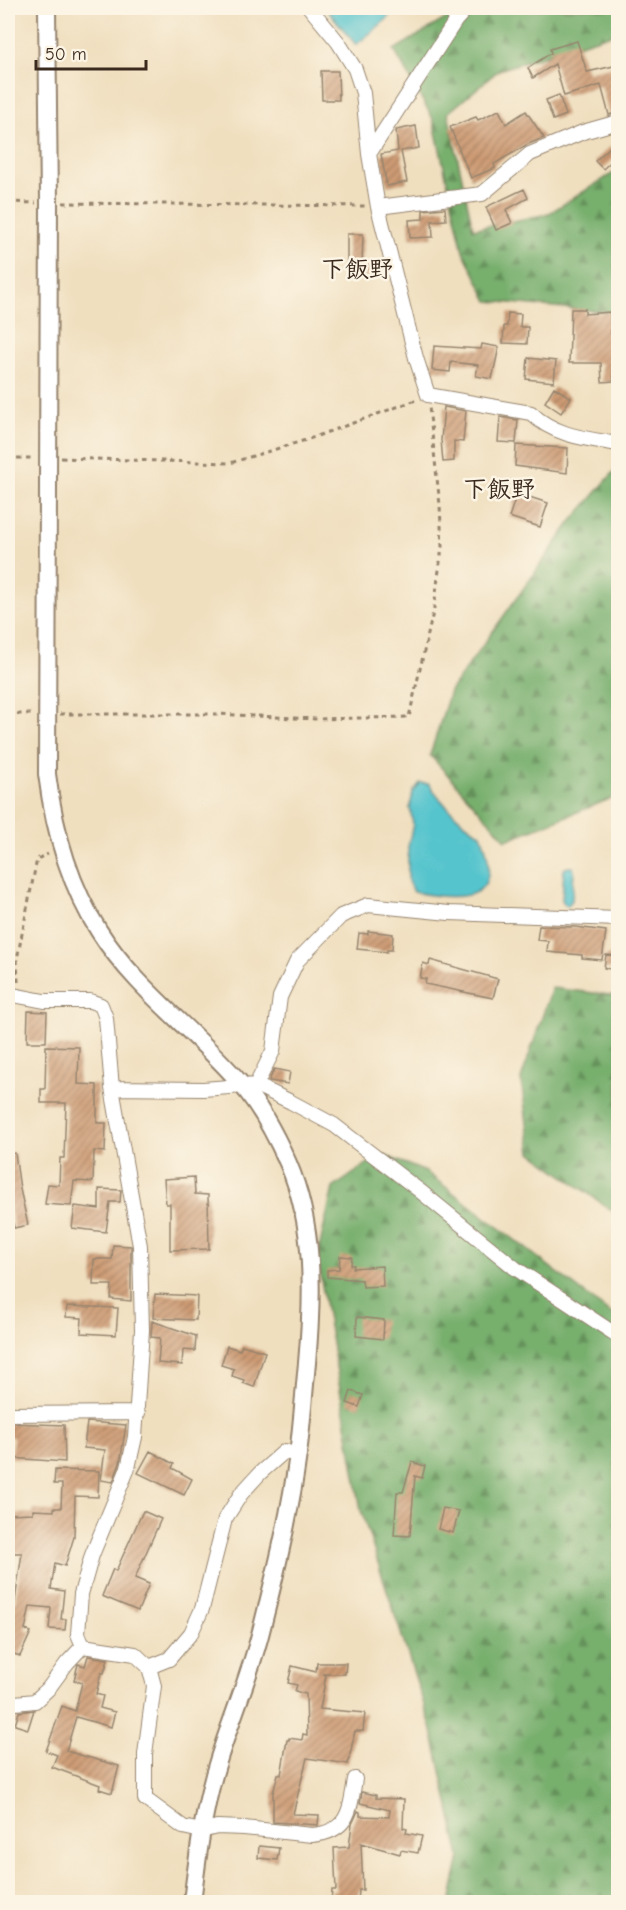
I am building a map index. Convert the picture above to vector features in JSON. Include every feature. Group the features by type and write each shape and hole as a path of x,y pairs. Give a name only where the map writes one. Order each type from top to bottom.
{"street":[{"path":"47,8 49,203 46,774 51,810 61,849 76,888 98,930 112,949 147,989 249,1086 334,1125 515,1268 618,1336"},
{"path":"309,8 338,42 355,69 363,93 369,154 378,207 416,358 428,395 531,413 541,423 551,428 579,437 618,444"},
{"path":"369,154 451,27 466,8"},
{"path":"378,207 482,194 530,154 583,132 618,122"},
{"path":"249,1086 273,1051 280,997 297,961 341,916 368,905 449,913 618,919"},
{"path":"13,995 44,1001 90,1001 101,1005 106,1018 112,1088 140,1246 142,1330 138,1413 128,1468 92,1555 81,1594 78,1634 83,1646"},
{"path":"112,1088 203,1089 249,1086"},
{"path":"192,1902 201,1831 218,1760 259,1638 286,1523 298,1456 309,1338 308,1235 300,1193 249,1086"},
{"path":"8,1414 138,1413"},
{"path":"149,1667 169,1659 191,1633 202,1609 225,1519 241,1494 260,1473 285,1452 298,1456"},
{"path":"83,1646 135,1654 149,1667 154,1686 145,1754 145,1799 183,1827 201,1831 217,1827 312,1835 332,1832 339,1827 348,1814 355,1779"},
{"path":"8,1706 35,1701 48,1689 83,1646"}],"path":[{"path":"8,202 378,207"},
{"path":"8,458 230,463 309,439 428,395 442,546 434,608 409,717 315,719 216,714 8,714"},
{"path":"13,995 17,960 36,859 61,849"}],"green space":[{"path":"463,8 618,8 618,32 499,70 448,113 473,229 548,214 618,170 618,313 488,301 463,251 433,119 394,50"},
{"path":"618,467 618,796 506,840 430,755 450,691 571,522"},
{"path":"552,988 618,996 618,1215 531,1152 521,1079"},
{"path":"381,1154 426,1172 610,1313 618,1315 618,1902 450,1902 460,1857 431,1726 361,1510 317,1257 333,1188"}],"water":[{"path":"326,8 393,8 387,19 356,45"},
{"path":"420,783 429,784 452,812 481,834 489,873 485,884 477,892 450,897 413,892 408,881 408,847 413,824 410,808 413,792"},
{"path":"573,867 574,871 572,900 568,906 562,900 564,869"}],"building":[{"path":"577,41 587,72 618,65 618,112 609,115 601,85 564,96 555,64 533,78 528,68 551,53 550,49"},
{"path":"321,71 338,71 339,100 322,100"},
{"path":"559,95 566,115 553,120 546,100"},
{"path":"499,110 506,124 526,111 544,138 528,144 494,164 495,168 471,178 450,127 476,117 478,120"},
{"path":"416,126 419,148 401,151 407,182 387,186 381,154 398,151 396,130"},
{"path":"611,146 618,155 603,169 595,161"},
{"path":"524,189 528,198 506,210 512,223 496,230 486,207"},
{"path":"445,208 446,220 432,221 433,237 410,238 409,220 423,219 423,210"},
{"path":"347,234 363,234 362,267 347,266"},
{"path":"375,263 379,274 367,278 363,268"},
{"path":"571,309 585,309 585,314 610,312 611,334 615,334 616,357 612,357 614,381 602,382 601,363 569,363"},
{"path":"508,313 521,314 520,327 528,327 527,344 503,343 504,326 507,326"},
{"path":"482,344 499,347 492,379 476,376 478,365 451,362 450,372 432,370 434,346 481,349"},
{"path":"528,358 556,361 554,382 526,379"},
{"path":"554,387 571,398 561,413 545,402"},
{"path":"444,407 466,411 463,442 454,441 454,461 443,462 441,440"},
{"path":"500,417 518,420 516,443 498,442"},
{"path":"516,445 568,448 567,473 515,466"},
{"path":"517,493 548,503 540,527 509,517"},
{"path":"539,926 606,931 602,960 582,958 582,955 547,952 548,941 537,940"},
{"path":"368,931 393,934 392,950 387,950 387,952 357,949 359,933 368,934"},
{"path":"606,955 618,956 616,970 604,968"},
{"path":"430,960 498,979 493,998 425,984 426,979 420,978 423,963 429,965"},
{"path":"28,1011 47,1012 46,1042 27,1042"},
{"path":"46,1046 79,1047 78,1084 97,1085 97,1123 106,1123 105,1152 94,1151 93,1182 74,1181 71,1206 45,1204 48,1184 59,1185 60,1158 64,1158 66,1103 41,1103 41,1089 45,1089"},
{"path":"274,1069 290,1072 288,1084 269,1081"},
{"path":"15,1153 28,1225 14,1228 8,1200 8,1154"},
{"path":"194,1177 195,1194 208,1195 209,1249 170,1250 170,1204 166,1204 164,1179"},
{"path":"99,1189 121,1190 120,1202 110,1202 106,1232 72,1228 75,1206 99,1209"},
{"path":"113,1245 131,1246 131,1301 111,1299 112,1285 93,1285 94,1259 112,1259"},
{"path":"340,1256 352,1257 353,1268 382,1266 383,1286 363,1287 362,1280 327,1277 327,1270 339,1269"},
{"path":"155,1294 197,1296 196,1320 153,1318"},
{"path":"67,1306 118,1308 116,1335 81,1333 82,1318 66,1317"},
{"path":"357,1317 384,1320 383,1339 356,1336"},
{"path":"152,1321 196,1336 195,1351 183,1350 182,1365 158,1363 160,1338 151,1337"},
{"path":"242,1345 265,1352 254,1387 232,1376 234,1369 221,1365 227,1346 240,1350"},
{"path":"351,1391 363,1395 359,1407 347,1403"},
{"path":"87,1422 126,1425 120,1463 113,1482 101,1480 105,1450 84,1448"},
{"path":"8,1423 64,1425 65,1462 11,1458 13,1437 8,1437"},
{"path":"150,1451 174,1464 172,1468 192,1479 184,1495 138,1473"},
{"path":"412,1462 425,1466 422,1478 415,1476 410,1536 394,1535 397,1492 403,1492"},
{"path":"55,1470 99,1471 98,1497 75,1496 74,1537 65,1566 55,1563 51,1589 64,1591 61,1619 66,1619 65,1630 49,1629 51,1608 30,1606 25,1630 31,1632 20,1656 8,1652 8,1620 9,1613 13,1614 22,1553 9,1553 8,1514 33,1513 33,1510 54,1511 54,1508 61,1508 62,1484 54,1484"},
{"path":"443,1508 459,1511 453,1533 438,1529"},
{"path":"143,1511 161,1519 135,1578 149,1584 138,1611 102,1596 113,1569 116,1571"},
{"path":"88,1656 108,1659 104,1673 101,1673 96,1694 103,1696 100,1708 115,1712 111,1727 76,1717 66,1751 119,1766 112,1793 99,1789 100,1785 52,1767 57,1755 46,1751 62,1706 75,1711 82,1683 74,1680 78,1664 85,1666"},
{"path":"317,1663 346,1663 345,1674 323,1674 326,1675 320,1709 365,1713 363,1731 355,1731 348,1764 307,1758 293,1814 319,1815 318,1825 273,1822 273,1793 278,1774 281,1775 287,1740 289,1738 302,1740 303,1734 307,1735 306,1694 295,1691 297,1685 288,1683 292,1666 316,1672"},
{"path":"34,1710 28,1729 15,1725 19,1712"},
{"path":"362,1792 376,1795 376,1798 404,1799 403,1828 407,1829 406,1833 422,1836 418,1853 401,1850 400,1854 361,1843 363,1890 359,1890 358,1902 331,1902 332,1890 336,1890 334,1848 349,1847 352,1824 358,1811 360,1816 389,1817 390,1810 360,1803"},
{"path":"259,1846 279,1848 277,1860 258,1858"}],"district":[{"name":"下飯野","path":"357,269"},
{"name":"下飯野","path":"499,489"}]}
